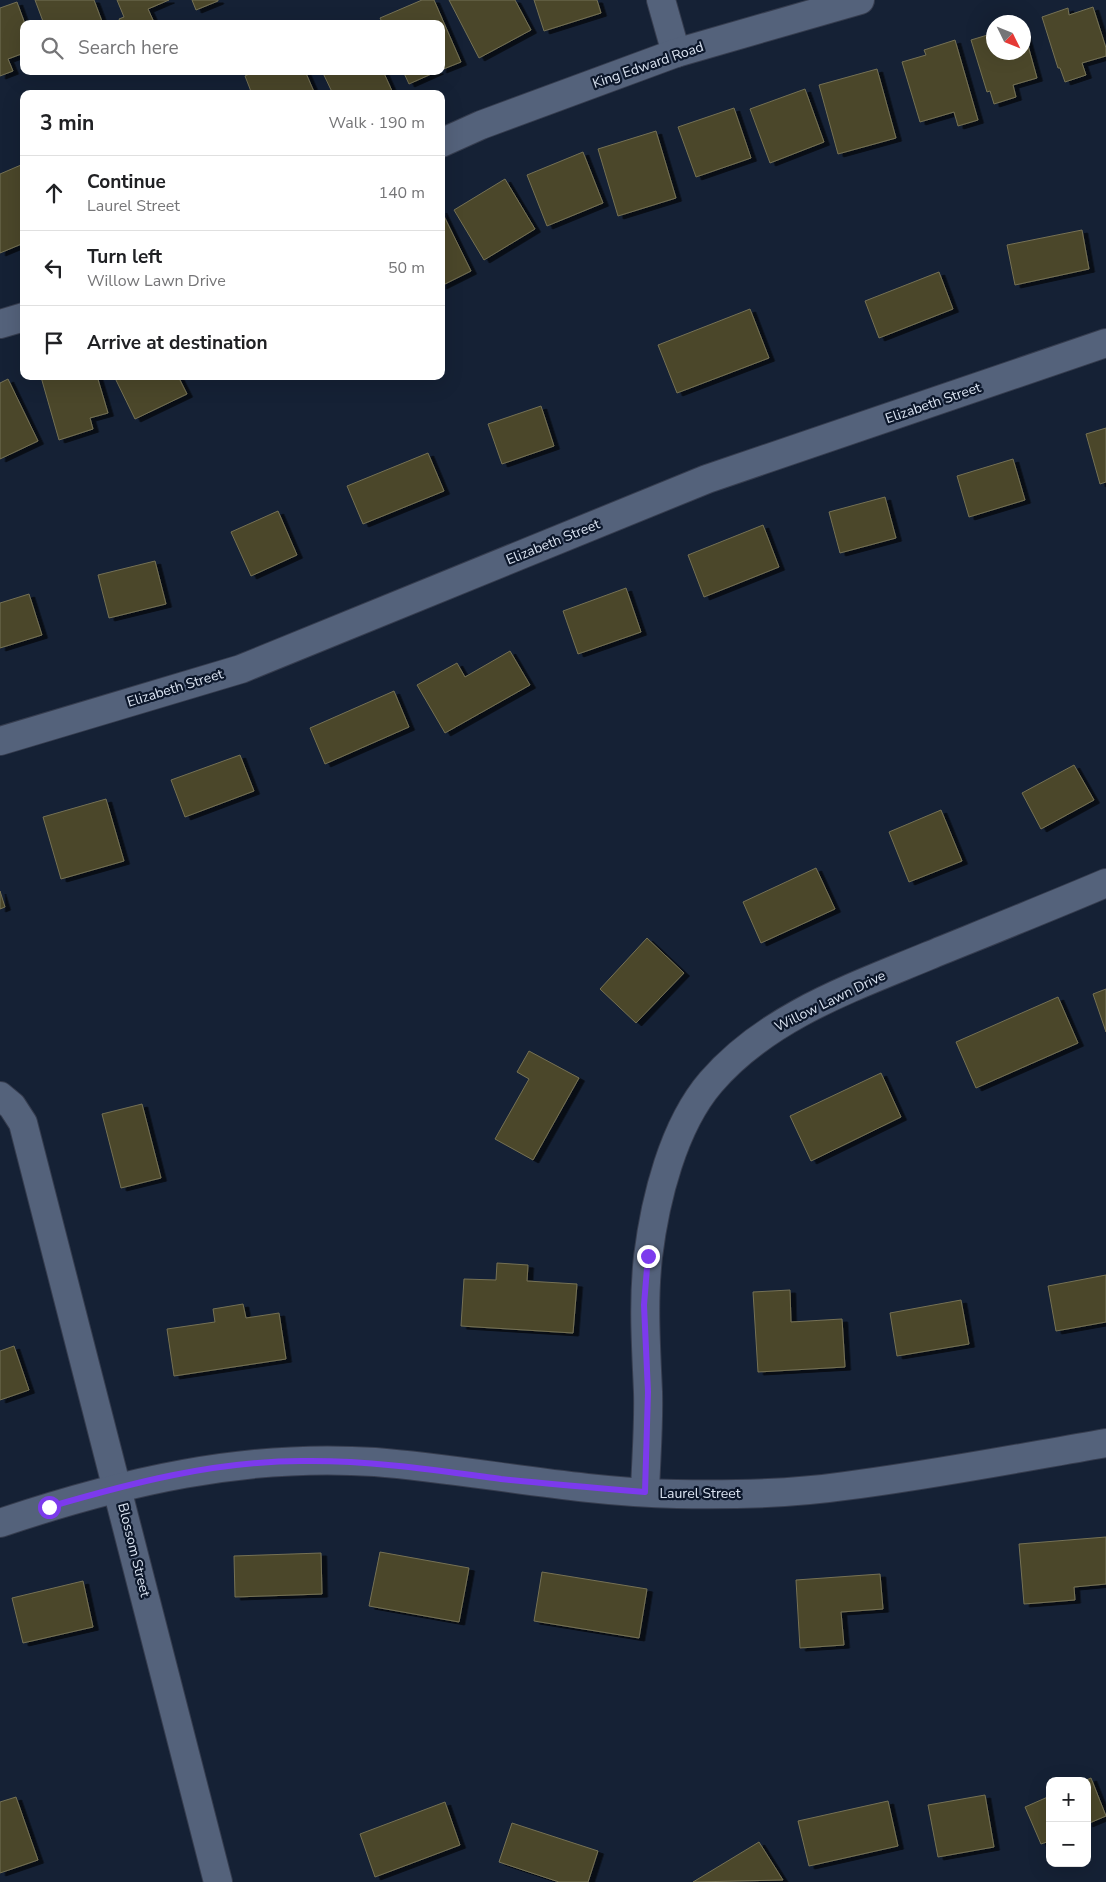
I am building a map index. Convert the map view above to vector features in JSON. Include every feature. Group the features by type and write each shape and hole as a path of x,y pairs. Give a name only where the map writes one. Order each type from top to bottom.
{"street":[{"path":"661,0 676,53"},
{"name":"King Edward Road","path":"445,140 481,125 676,53 860,0"},
{"path":"0,324 20,318"},
{"name":"Elizabeth Street","path":"0,741 241,669 706,479 1106,343"},
{"name":"Willow Lawn Drive","path":"645,1492 648,1392 644,1305 648,1256 657,1206 674,1147 692,1110 710,1083 737,1054 776,1025 859,985 1106,883"},
{"name":"Blossom Street","path":"6,1101 24,1123 218,1882"},
{"name":"Laurel Street","path":"0,1523 118,1487 160,1477 242,1464 301,1460 375,1462 504,1479 645,1492 750,1494 844,1487 1106,1443"}],"building":[{"path":"35,0 94,0 102,20 42,20"},
{"path":"117,0 169,0 148,9 153,20 119,20 124,17"},
{"path":"192,0 218,0 218,1 196,10"},
{"path":"422,0 434,0 443,20 381,20 380,18"},
{"path":"449,0 515,0 531,30 479,58"},
{"path":"534,0 597,0 601,13 544,31"},
{"path":"17,2 24,20 20,20 20,54 8,59 13,71 0,76 0,8"},
{"path":"1093,7 1106,48 1106,56 1082,63 1086,75 1065,82 1060,68 1058,68 1042,17 1068,8 1069,15"},
{"path":"445,25 461,62 445,68"},
{"path":"986,35 986,60 1031,60 1031,56 1037,78 1013,85 1016,97 994,104 990,91 987,92 971,40"},
{"path":"955,40 978,120 958,126 954,112 920,122 902,62 926,55 924,50"},
{"path":"877,69 896,138 838,154 819,85"},
{"path":"307,75 313,90 250,90 245,76"},
{"path":"324,75 385,75 392,90 331,90"},
{"path":"405,75 429,75 409,84"},
{"path":"805,89 824,142 770,163 750,109"},
{"path":"734,108 751,158 696,177 678,127"},
{"path":"656,131 676,198 618,216 598,149"},
{"path":"583,152 603,203 547,226 527,175"},
{"path":"20,165 20,245 0,253 0,174"},
{"path":"505,179 535,229 484,260 454,210"},
{"path":"445,218 471,271 445,284"},
{"path":"1082,230 1089,269 1015,285 1007,245"},
{"path":"939,272 953,309 879,338 865,301"},
{"path":"750,309 769,358 677,393 658,345"},
{"path":"8,379 38,441 0,459 0,383"},
{"path":"42,380 98,380 108,413 90,418 93,429 59,440"},
{"path":"116,380 180,380 187,394 135,419"},
{"path":"541,406 554,446 502,464 488,424"},
{"path":"1106,428 1106,482 1100,484 1086,434"},
{"path":"428,453 444,491 363,524 347,486"},
{"path":"1013,459 1025,500 969,517 957,476"},
{"path":"885,497 896,538 840,553 829,512"},
{"path":"278,511 297,555 251,576 231,532"},
{"path":"763,525 779,567 704,597 688,555"},
{"path":"155,561 166,604 109,618 98,575"},
{"path":"626,588 641,632 578,654 563,611"},
{"path":"29,594 42,635 0,648 0,603"},
{"path":"510,651 530,685 445,733 417,685 457,663 465,677"},
{"path":"394,691 409,727 325,764 310,728"},
{"path":"240,755 254,791 185,817 171,780"},
{"path":"1074,765 1094,800 1041,829 1022,793"},
{"path":"106,799 124,861 61,879 43,817"},
{"path":"941,810 962,861 909,882 889,832"},
{"path":"816,868 835,909 761,943 743,902"},
{"path":"0,891 5,907 0,909"},
{"path":"647,938 684,973 636,1023 600,989"},
{"path":"1106,989 1106,1032 1093,994"},
{"path":"1058,997 1078,1043 976,1088 956,1042"},
{"path":"529,1051 579,1078 533,1160 495,1139 529,1079 517,1072"},
{"path":"881,1073 901,1117 811,1161 790,1116"},
{"path":"142,1104 161,1178 121,1188 102,1114"},
{"path":"497,1263 528,1265 527,1281 577,1284 573,1333 461,1326 464,1279 496,1280"},
{"path":"1106,1275 1106,1322 1056,1331 1048,1286"},
{"path":"790,1290 791,1322 842,1319 845,1367 758,1372 753,1292"},
{"path":"961,1300 969,1344 897,1356 890,1313"},
{"path":"243,1304 246,1318 279,1313 286,1359 174,1376 167,1329 215,1322 213,1309"},
{"path":"14,1346 29,1390 0,1400 0,1351"},
{"path":"1106,1537 1106,1584 1074,1587 1075,1600 1024,1604 1019,1544"},
{"path":"380,1552 469,1568 459,1622 369,1606"},
{"path":"321,1553 322,1594 235,1597 234,1556"},
{"path":"542,1572 647,1589 639,1638 534,1621"},
{"path":"880,1574 883,1609 841,1612 844,1645 800,1648 796,1580"},
{"path":"83,1581 93,1627 23,1643 12,1598"},
{"path":"1091,1778 1106,1816 1091,1822"},
{"path":"985,1795 994,1847 938,1857 928,1805"},
{"path":"16,1797 38,1860 0,1873 0,1802"},
{"path":"1046,1798 1046,1842 1041,1844 1025,1807"},
{"path":"888,1801 898,1846 809,1866 798,1821"},
{"path":"445,1802 460,1845 375,1877 360,1834"},
{"path":"512,1823 598,1851 588,1882 559,1882 499,1862"},
{"path":"759,1842 783,1880 693,1882"}],"route":[{"path":"49,1507 160,1477 242,1464 301,1460 375,1462 504,1479 645,1492 648,1392 645,1367 644,1305 648,1256"}]}
